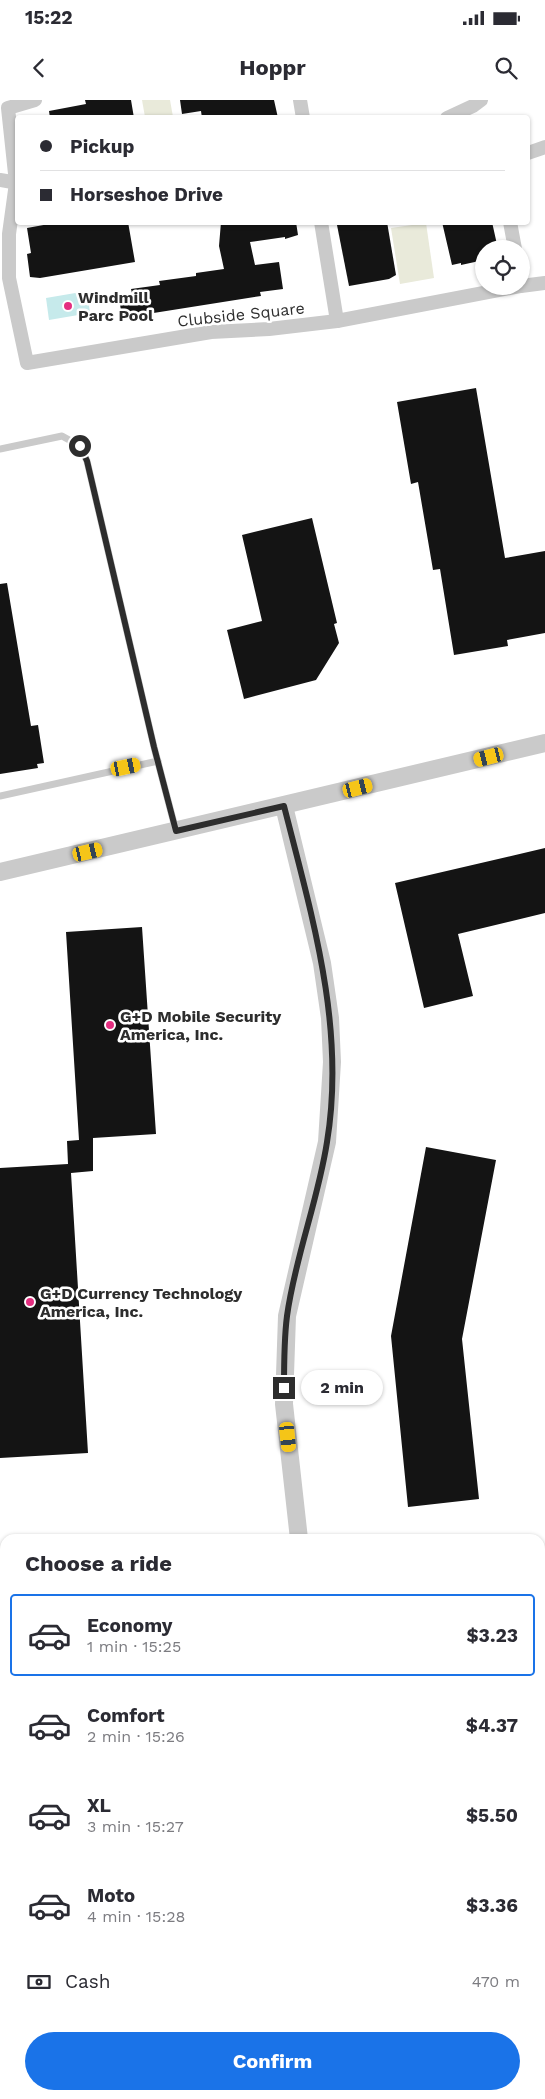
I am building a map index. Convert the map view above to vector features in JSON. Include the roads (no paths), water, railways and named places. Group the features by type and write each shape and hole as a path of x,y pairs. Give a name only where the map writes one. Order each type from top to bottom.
{"street":[{"path":"15,167 7,104 35,100"},
{"path":"300,100 302,115"},
{"path":"454,115 481,100"},
{"path":"530,153 545,147"},
{"path":"0,180 15,183"},
{"name":"Clubside Square","path":"15,196 9,234 9,278 27,363 211,332 269,329 337,321 475,294"},
{"path":"321,225 337,321"},
{"path":"511,225 513,240"},
{"name":"Clubside Square","path":"530,284 545,283"},
{"path":"0,872 545,743"},
{"path":"284,806 322,963 330,1018 332,1062 327,1142 287,1316 284,1404 298,1534"}],"lane":[{"path":"0,449 62,436 80,446 87,461 176,831"},
{"path":"0,796 158,761"}],"water":[{"name":"Windmill Parc Pool","path":"87,291 90,313 49,320 46,298"}],"place":[{"name":"Windmill Parc Pool","path":"68,306"},
{"name":"G+D Mobile Security America, Inc.","path":"110,1025"},
{"name":"G+D Currency Technology America, Inc.","path":"30,1302"}]}
